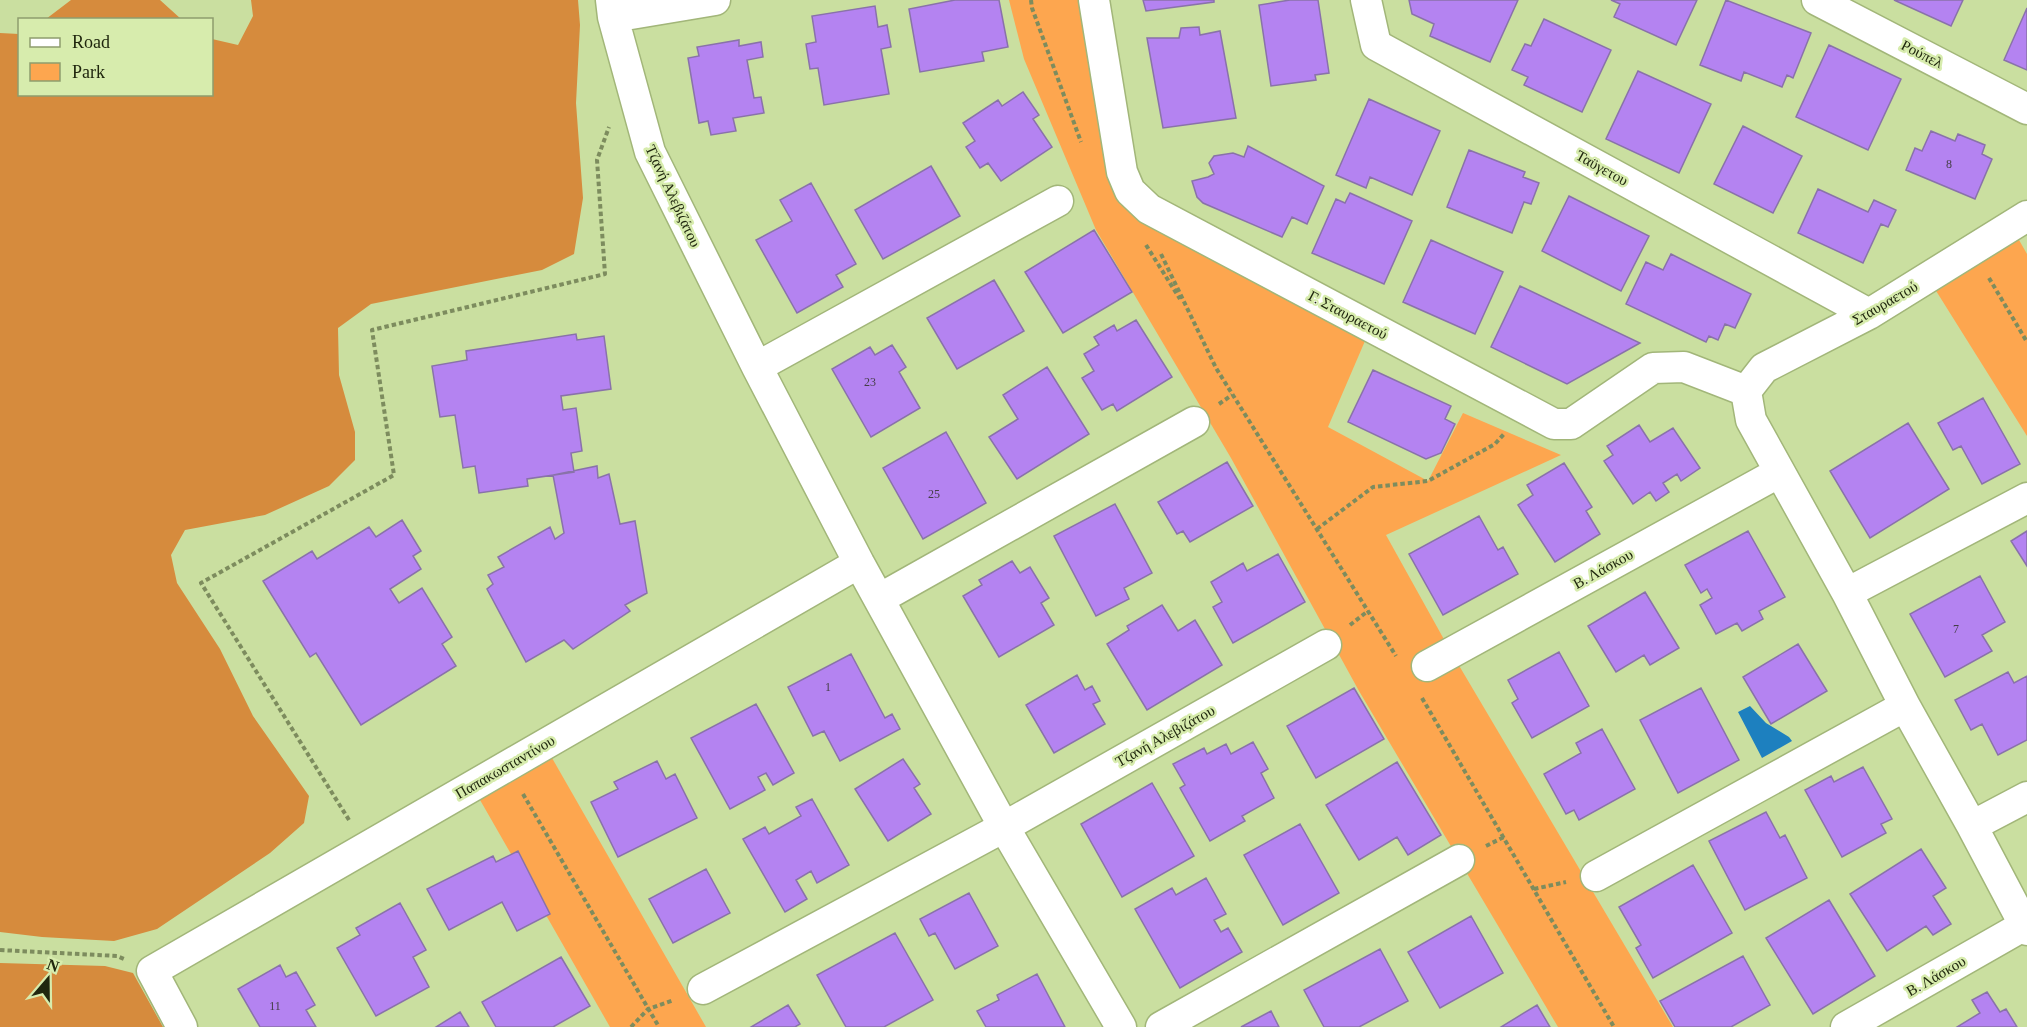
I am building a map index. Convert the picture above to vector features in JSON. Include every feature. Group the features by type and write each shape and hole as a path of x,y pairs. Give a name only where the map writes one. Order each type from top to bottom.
{"street":[{"name":"Τζανή Αλεβιζάτου","path":"715,0 612,8 650,152 757,367 859,563 1004,827 1120,1027"},
{"name":"Γ. Σταυραετού","path":"1094,0 1122,172 1130,191 1149,209 1554,424 1571,424 1653,368 1684,367 1746,391"},
{"name":"Ταϋγετου","path":"1366,0 1376,45 1869,314"},
{"name":"Ρούπελ","path":"1817,0 2027,109"},
{"path":"757,367 1058,201"},
{"name":"Σταυραετού","path":"1746,391 1764,368 1869,314 2027,216"},
{"name":"Β. Λάσκου","path":"1746,391 1750,420 2026,928 1846,1027"},
{"path":"879,598 1194,422"},
{"name":"Β. Λάσκου","path":"1422,677 1778,473"},
{"path":"1846,593 2027,498"},
{"name":"Παπακωσταντίνου","path":"152,970 859,563"},
{"name":"Τζανή Αλεβιζάτου","path":"703,989 1004,827 1326,645"},
{"path":"1596,876 1905,706"},
{"path":"1972,826 2027,797"},
{"path":"1161,1027 1459,860"},
{"path":"152,970 182,1027"}],"path":[{"path":"366,847 201,583 394,475 372,330 604,274 597,160 628,72"},
{"path":"1973,250 2027,342"},
{"path":"1160,253 1216,368 1398,659"},
{"path":"1317,529 1373,487 1428,481 1495,444 1526,409"},
{"path":"1422,677 1614,1027"},
{"path":"507,766 659,1027"},
{"path":"0,950 117,956 152,970"},
{"path":"631,1027 648,1009"}],"green space":[{"path":"1009,0 1094,0 1122,172 1149,209 1371,327 1328,427 1428,481 1463,413 1561,455 1386,535 1451,652 1673,1027 1558,1027 1359,691 1231,458 1096,230 1024,59"},
{"path":"2011,226 2027,254 2027,436 1928,278"},
{"path":"544,744 706,1027 610,1027 472,786"}],"shaded area":[{"path":"71,0 160,0 180,18 47,18"},
{"path":"251,0 578,0 580,25 576,103 583,198 574,254 542,270 371,304 338,328 339,375 355,432 355,460 329,486 265,515 185,530 171,555 177,583 220,649 253,716 309,796 304,823 270,853 157,929 114,941 0,932 0,33 18,34 18,96 213,96 213,39 238,45 253,16"},
{"path":"0,963 105,966 133,973 163,1027 0,1027"}],"water":[{"path":"1750,706 1766,723 1792,741 1762,758 1738,712"}],"building":[{"path":"955,0 999,0 1008,47 982,52 984,61 920,72 909,9"},
{"path":"1143,0 1214,0 1214,2 1146,11"},
{"path":"1290,0 1318,0 1329,73 1315,75 1316,80 1271,86 1259,5"},
{"path":"1409,0 1518,0 1490,62 1430,36 1434,24 1412,14"},
{"path":"1611,0 1697,0 1676,45 1614,17 1620,4"},
{"path":"1726,0 1811,33 1793,78 1787,75 1782,87 1744,72 1741,81 1700,65"},
{"path":"1894,0 1963,0 1951,26"},
{"path":"875,6 878,27 887,25 891,47 881,49 889,94 824,105 818,68 810,69 806,44 816,42 812,16"},
{"path":"2027,8 2027,70 2004,60"},
{"path":"1544,19 1611,50 1582,112 1524,85 1528,77 1512,70 1525,44 1531,46"},
{"path":"1199,27 1200,35 1220,31 1236,118 1163,128 1147,38 1179,38 1181,28"},
{"path":"739,40 739,46 761,42 763,57 747,60 754,98 761,97 764,113 733,118 736,131 711,135 708,121 699,123 688,58 699,56 697,47"},
{"path":"1829,45 1901,79 1868,150 1796,117"},
{"path":"1638,71 1711,104 1679,173 1606,139"},
{"path":"1023,92 1039,115 1033,119 1052,147 1001,181 988,163 980,168 966,147 975,141 963,123 998,100 1002,106"},
{"path":"1369,99 1440,131 1412,195 1370,177 1366,188 1336,175"},
{"path":"1743,126 1802,156 1773,213 1714,184"},
{"path":"1931,131 1955,141 1958,134 1985,145 1982,154 1992,159 1975,199 1906,170 1915,148 1922,151"},
{"path":"1248,146 1324,186 1307,224 1292,217 1282,237 1203,203 1197,197 1192,181 1214,174 1209,163 1214,156 1233,153 1244,157"},
{"path":"1469,150 1525,172 1523,177 1539,183 1531,204 1524,202 1512,233 1447,207"},
{"path":"931,166 960,216 883,259 855,210"},
{"path":"811,183 856,264 836,275 843,287 797,313 756,240 792,221 780,200"},
{"path":"1818,189 1868,212 1874,200 1896,210 1888,227 1881,224 1863,263 1798,233"},
{"path":"1350,193 1412,221 1384,284 1312,253 1336,199 1345,203"},
{"path":"1569,196 1649,236 1621,291 1542,251"},
{"path":"1094,230 1132,292 1063,333 1025,272"},
{"path":"1431,240 1503,272 1475,334 1403,302"},
{"path":"1671,254 1751,294 1735,328 1725,324 1718,340 1709,336 1706,342 1626,304 1646,262 1663,270"},
{"path":"994,280 1024,331 957,369 927,318"},
{"path":"1520,286 1640,343 1567,384 1491,347"},
{"path":"1136,320 1172,377 1117,411 1113,404 1102,410 1082,378 1094,371 1084,354 1099,345 1094,337 1114,325 1117,331"},
{"path":"576,334 577,340 604,336 611,389 561,396 563,410 576,408 582,451 571,453 574,472 527,479 528,486 479,493 475,466 463,468 455,415 440,417 432,366 467,360 466,351"},
{"path":"892,345 906,367 899,372 920,408 871,437 832,369 870,347 875,355"},
{"path":"1047,367 1089,434 1017,479 989,437 1018,419 1003,395"},
{"path":"1373,370 1451,406 1445,419 1455,424 1441,453 1426,459 1348,422"},
{"path":"1983,398 2020,464 1982,484 1961,446 1953,450 1938,423"},
{"path":"1908,423 1949,489 1870,538 1830,471"},
{"path":"1639,425 1650,442 1673,428 1700,468 1681,481 1677,474 1663,483 1669,492 1656,501 1650,492 1633,504 1604,461 1613,455 1607,446"},
{"path":"946,432 986,503 923,539 883,468"},
{"path":"1227,462 1253,506 1190,542 1183,531 1177,534 1158,502"},
{"path":"1564,463 1592,507 1586,511 1600,534 1555,562 1518,505 1533,495 1527,485"},
{"path":"597,466 598,478 609,474 620,524 635,521 647,593 625,605 630,611 573,649 564,640 526,662 487,589 493,584 488,575 504,567 498,557 550,527 555,539 564,533 553,475"},
{"path":"1115,504 1152,573 1124,588 1129,599 1096,616 1054,536"},
{"path":"1479,516 1498,550 1503,547 1518,574 1443,615 1409,554"},
{"path":"402,520 421,551 413,556 421,569 390,589 399,603 422,588 452,637 442,644 456,666 361,725 316,653 310,657 263,581 312,551 317,559 369,527 376,537"},
{"path":"1748,531 1785,597 1759,611 1763,619 1742,631 1737,623 1716,634 1700,605 1712,598 1707,589 1701,593 1685,565"},
{"path":"2027,531 2027,566 2011,541"},
{"path":"1278,554 1305,602 1233,643 1213,607 1222,602 1211,582 1243,563 1247,571"},
{"path":"1012,561 1020,573 1030,567 1049,598 1041,603 1054,625 999,657 963,596 982,585 979,580"},
{"path":"1980,576 2005,622 1982,635 1992,651 1945,677 1910,614"},
{"path":"1645,592 1679,648 1650,665 1644,655 1616,672 1588,626"},
{"path":"1162,605 1178,631 1195,620 1222,665 1147,710 1107,644 1129,630 1127,626"},
{"path":"1798,644 1827,691 1771,724 1743,677"},
{"path":"1559,652 1589,706 1532,738 1512,703 1518,699 1508,680"},
{"path":"851,654 885,718 892,714 900,729 840,761 824,731 813,736 788,687"},
{"path":"2008,672 2014,683 2027,676 2027,740 1998,755 1982,724 1971,730 1955,700"},
{"path":"1077,675 1085,690 1092,686 1100,701 1093,704 1105,724 1054,753 1026,705"},
{"path":"1354,688 1384,739 1316,778 1287,726"},
{"path":"1701,688 1739,760 1678,793 1640,720"},
{"path":"756,704 794,773 773,785 766,773 758,777 765,790 730,809 691,738"},
{"path":"1602,729 1635,789 1579,820 1574,810 1566,814 1544,774 1581,753 1576,743"},
{"path":"1253,742 1268,769 1261,773 1274,798 1242,816 1245,821 1210,841 1180,788 1185,785 1173,764 1204,748 1207,754 1226,744 1231,754"},
{"path":"903,759 920,784 914,788 931,814 888,841 855,789"},
{"path":"657,761 666,779 675,774 697,818 618,857 591,802 618,789 614,782"},
{"path":"1397,762 1441,835 1408,855 1397,837 1359,860 1326,805"},
{"path":"1863,767 1892,819 1881,824 1886,833 1842,857 1805,790 1831,776 1834,782"},
{"path":"1152,783 1194,856 1122,897 1081,824"},
{"path":"812,799 849,865 817,883 811,871 796,880 807,899 785,912 743,839 765,827 769,834 801,816 796,807"},
{"path":"1766,812 1780,838 1785,835 1807,878 1745,910 1709,841"},
{"path":"1300,824 1339,893 1283,925 1244,855"},
{"path":"1921,849 1946,888 1933,896 1951,924 1933,935 1926,926 1887,951 1850,894"},
{"path":"518,851 550,914 517,931 502,902 449,930 427,889 493,856 496,862"},
{"path":"1693,865 1732,933 1653,978 1636,948 1641,945 1619,907"},
{"path":"706,869 730,913 673,943 649,899"},
{"path":"1206,878 1226,914 1214,920 1221,932 1228,928 1242,952 1180,988 1135,909 1172,888 1176,895"},
{"path":"969,893 998,946 955,969 935,933 929,936 920,919"},
{"path":"1829,900 1875,976 1813,1014 1766,938"},
{"path":"400,903 426,950 413,957 429,987 376,1016 337,948 360,935 356,928"},
{"path":"1471,916 1503,973 1440,1008 1408,952"},
{"path":"895,933 933,1000 884,1027 846,1027 817,975"},
{"path":"1380,949 1408,1001 1359,1027 1324,1027 1304,990"},
{"path":"1743,956 1770,1005 1731,1027 1675,1027 1660,1001"},
{"path":"561,957 590,1006 553,1027 496,1027 482,1002"},
{"path":"280,965 286,977 296,972 315,1005 306,1010 316,1027 260,1027 238,989"},
{"path":"1037,974 1065,1027 986,1027 977,1011 999,1000 997,995"},
{"path":"1987,992 2000,1012 2006,1009 2017,1027 1957,1027 1980,1013 1972,1000"},
{"path":"788,1005 800,1024 795,1027 751,1027"},
{"path":"1537,1005 1550,1027 1501,1027"},
{"path":"1271,1011 1279,1027 1241,1027 1258,1018"},
{"path":"460,1012 469,1027 436,1027"}]}
